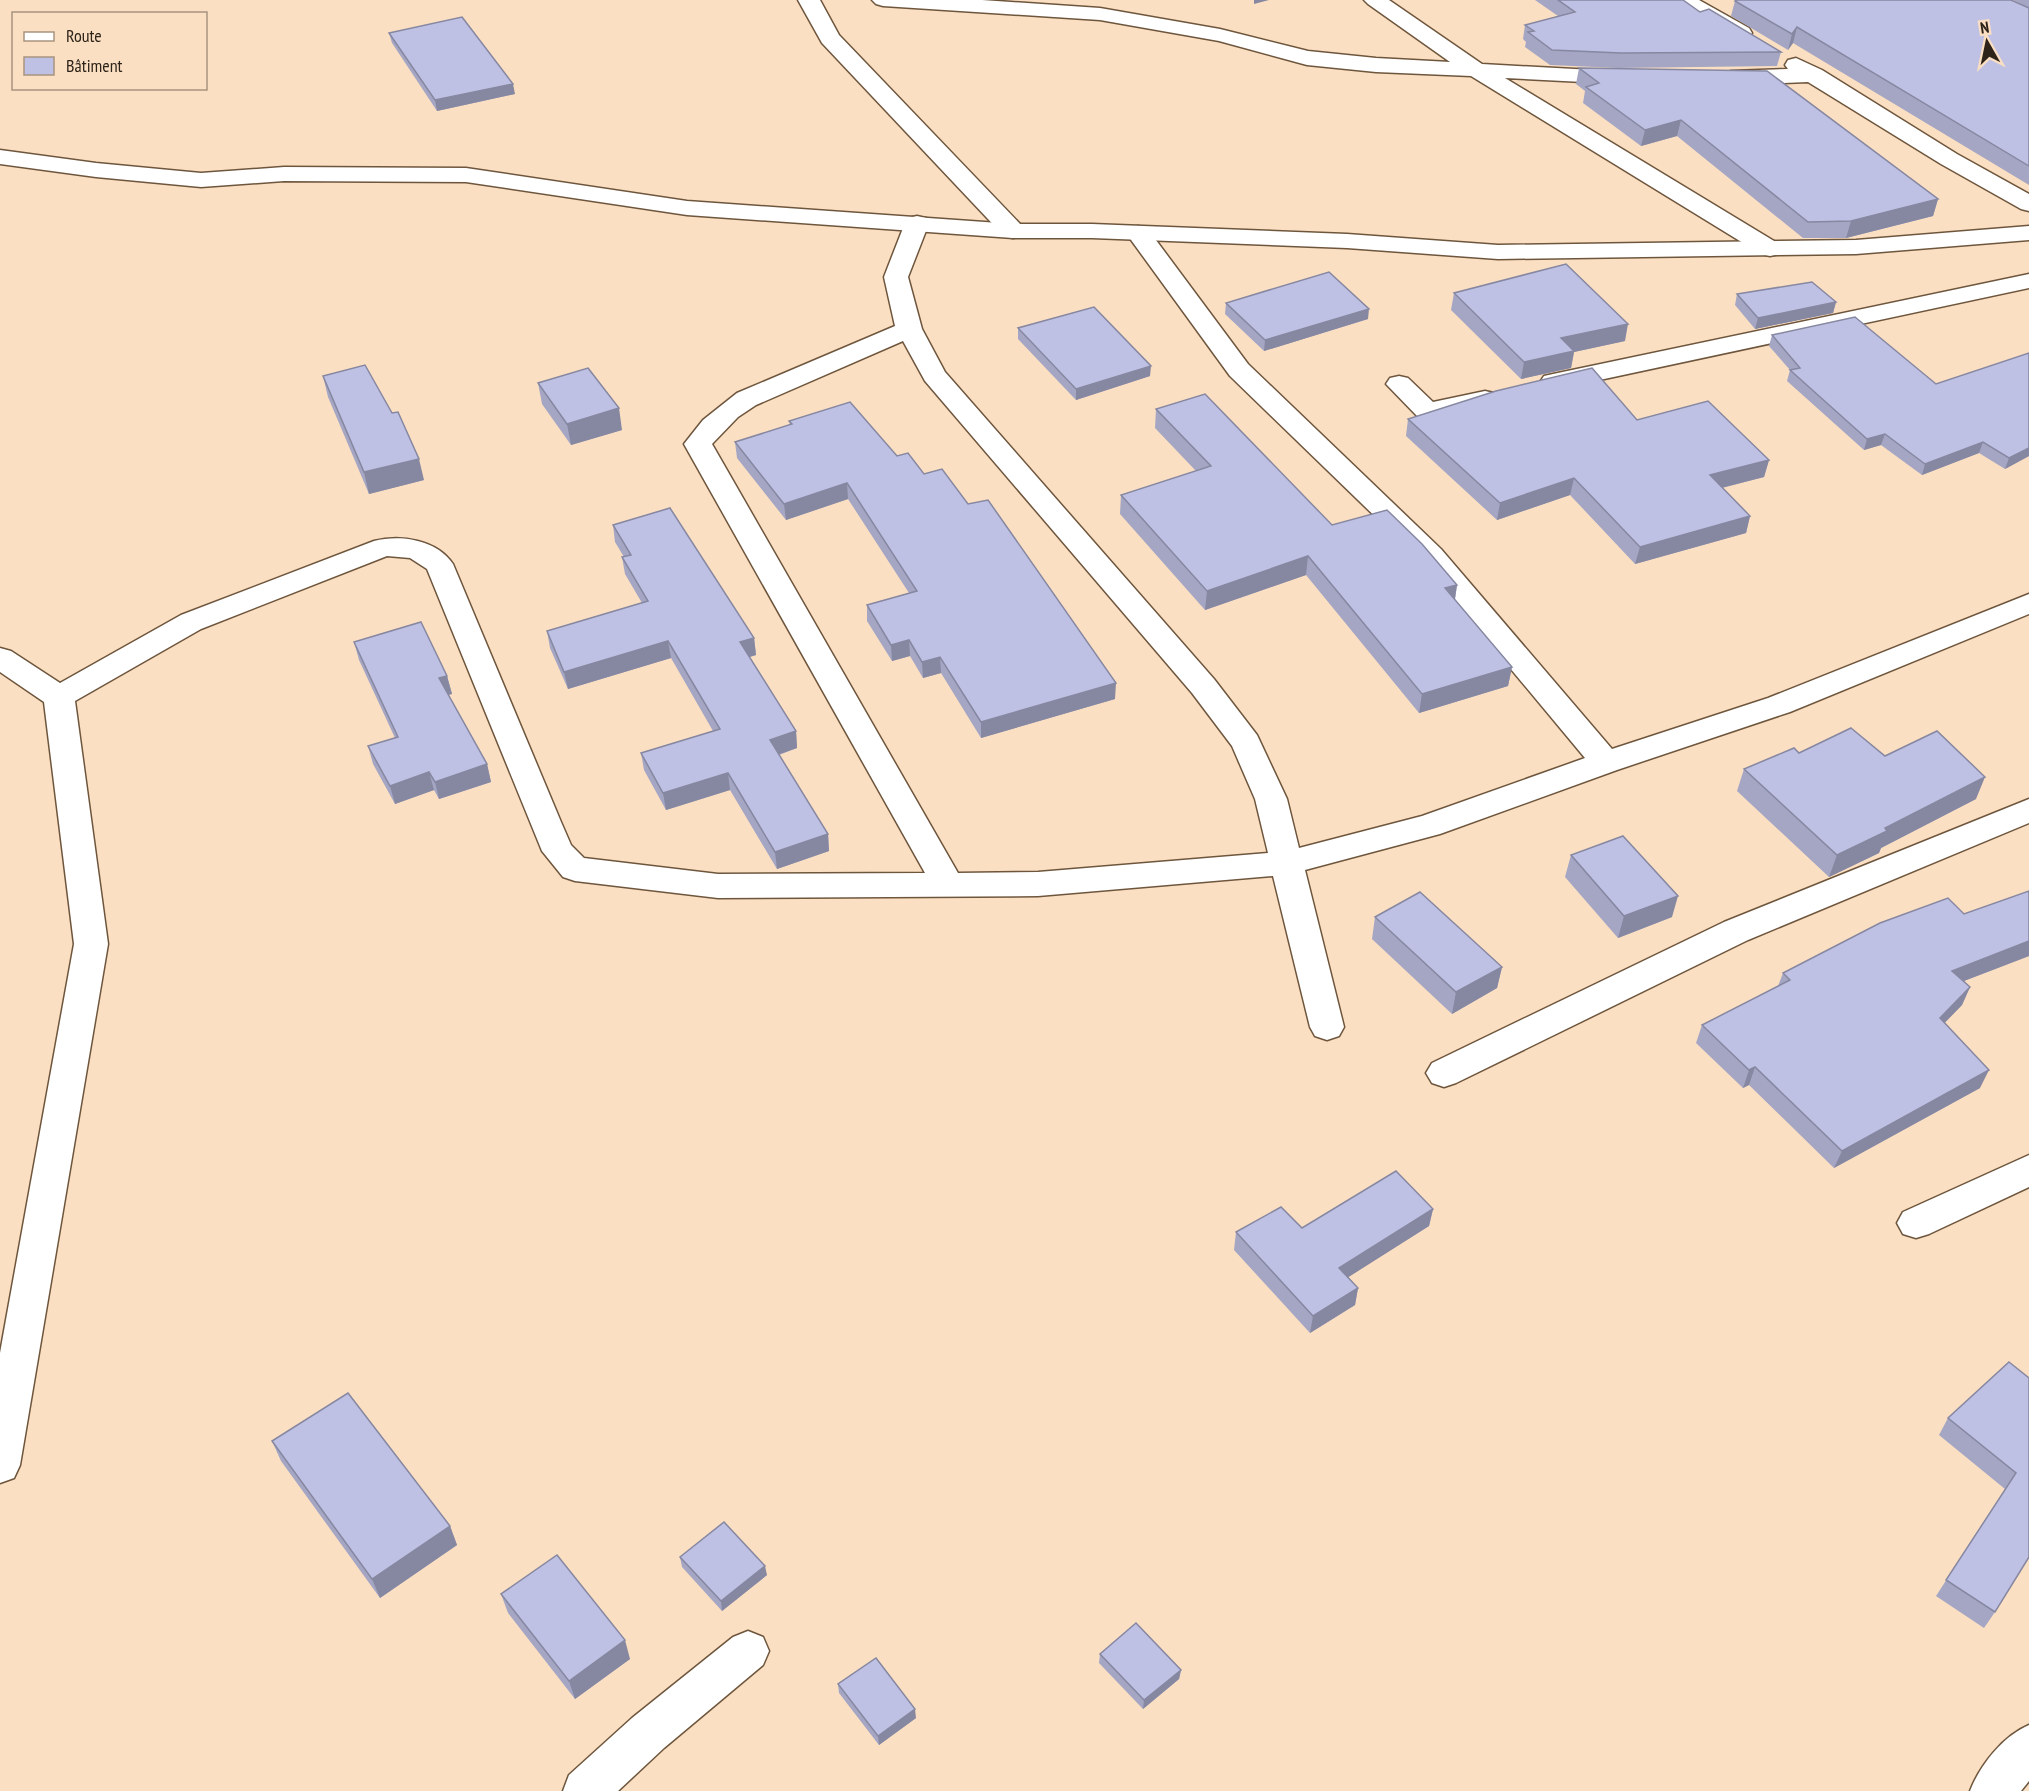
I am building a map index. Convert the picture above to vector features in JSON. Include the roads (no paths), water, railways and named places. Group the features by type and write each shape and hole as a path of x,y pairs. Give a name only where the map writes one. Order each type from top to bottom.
{"street":[{"path":"809,0 830,38 1013,231"},
{"path":"883,0 1100,14 1220,35 1307,58 1376,65 1640,77"},
{"path":"1082,0 1100,14"},
{"path":"1375,0 1475,69 1770,249"},
{"path":"1684,0 1814,75 1949,159 2029,204"},
{"path":"1709,77 1814,75"},
{"path":"0,157 96,170 201,180 284,174 466,175 687,208 1013,231 1347,241 1498,252 1856,247 2029,233"},
{"path":"918,224 896,277 909,328 934,375 1203,686 1246,743 1271,799 1327,1027"},
{"path":"1138,233 1239,370 1431,555 1606,762"},
{"path":"1399,384 1427,411 2029,281"},
{"path":"909,328 852,356 749,395 709,428 698,444 948,884"},
{"path":"59,697 191,622 384,547 417,549 439,564 545,822 558,851 575,869 718,886 1038,884 1286,863 1429,826 1606,762 1779,705 2029,603"},
{"path":"0,658 59,697 91,944 0,1465"},
{"path":"1444,1073 1736,931 2029,810"},
{"path":"1916,1223 2029,1170"},
{"path":"585,1791 648,1733 748,1651"},
{"path":"1992,1791 2029,1747"}]}
